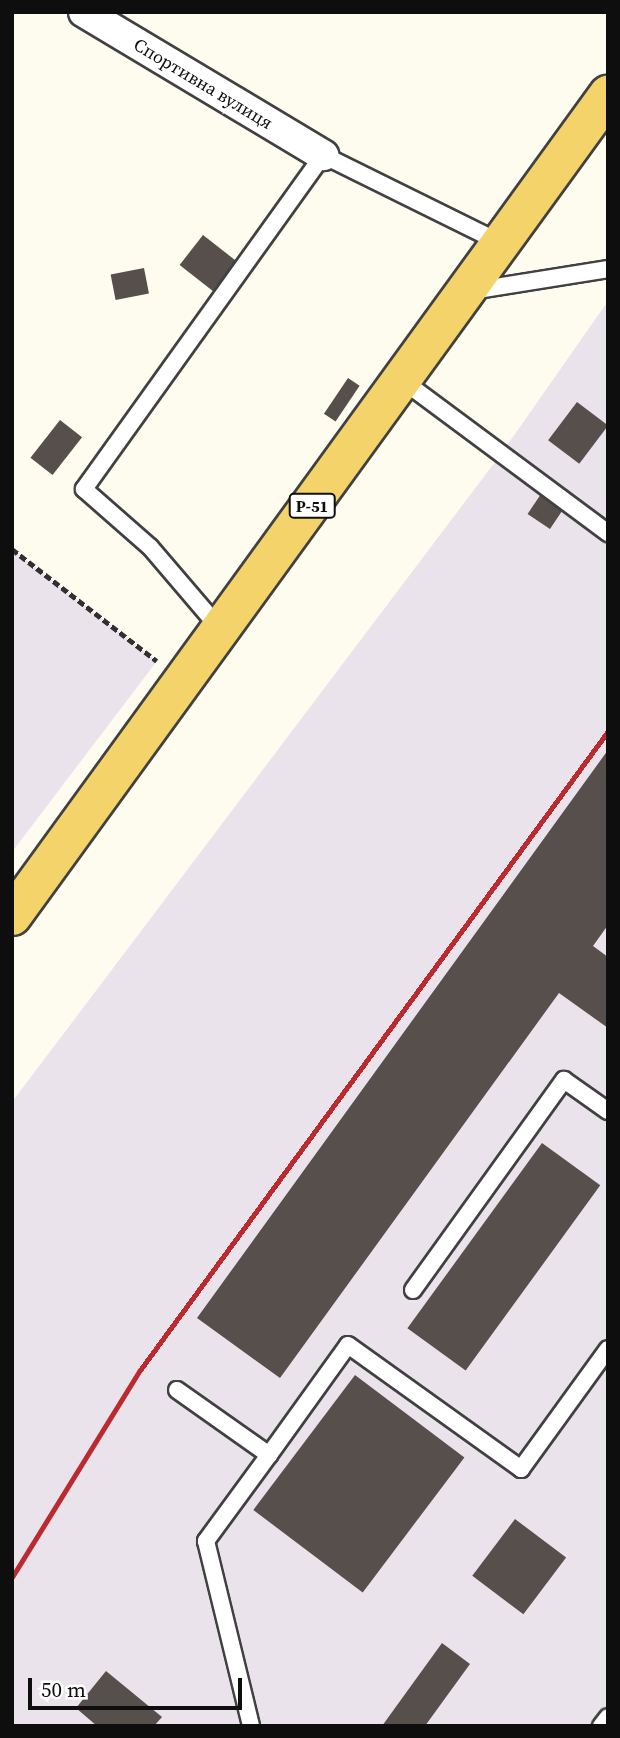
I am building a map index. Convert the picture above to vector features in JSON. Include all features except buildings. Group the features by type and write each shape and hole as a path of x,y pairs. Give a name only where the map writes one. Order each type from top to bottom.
{"main road":[{"name":"Р-51","path":"12,916 185,683 608,95"}],"street":[{"name":"Спортивна вулиця","path":"84,12 323,155"}],"lane":[{"path":"222,631 150,547 84,489 323,155 501,243"},
{"path":"466,292 608,269"},
{"path":"402,380 608,533"},
{"path":"413,1290 564,1080 608,1111"},
{"path":"251,1726 206,1541 348,1345 521,1469 608,1349"},
{"path":"177,1391 269,1455"},
{"path":"601,1726 608,1717"}],"path":[{"path":"12,549 185,683"}],"shaded area":[{"path":"608,301 608,1726 12,1726 12,1102 501,454"},
{"path":"12,549 157,661 12,852"}],"railway":[{"path":"12,1577 140,1370 608,731"}]}
